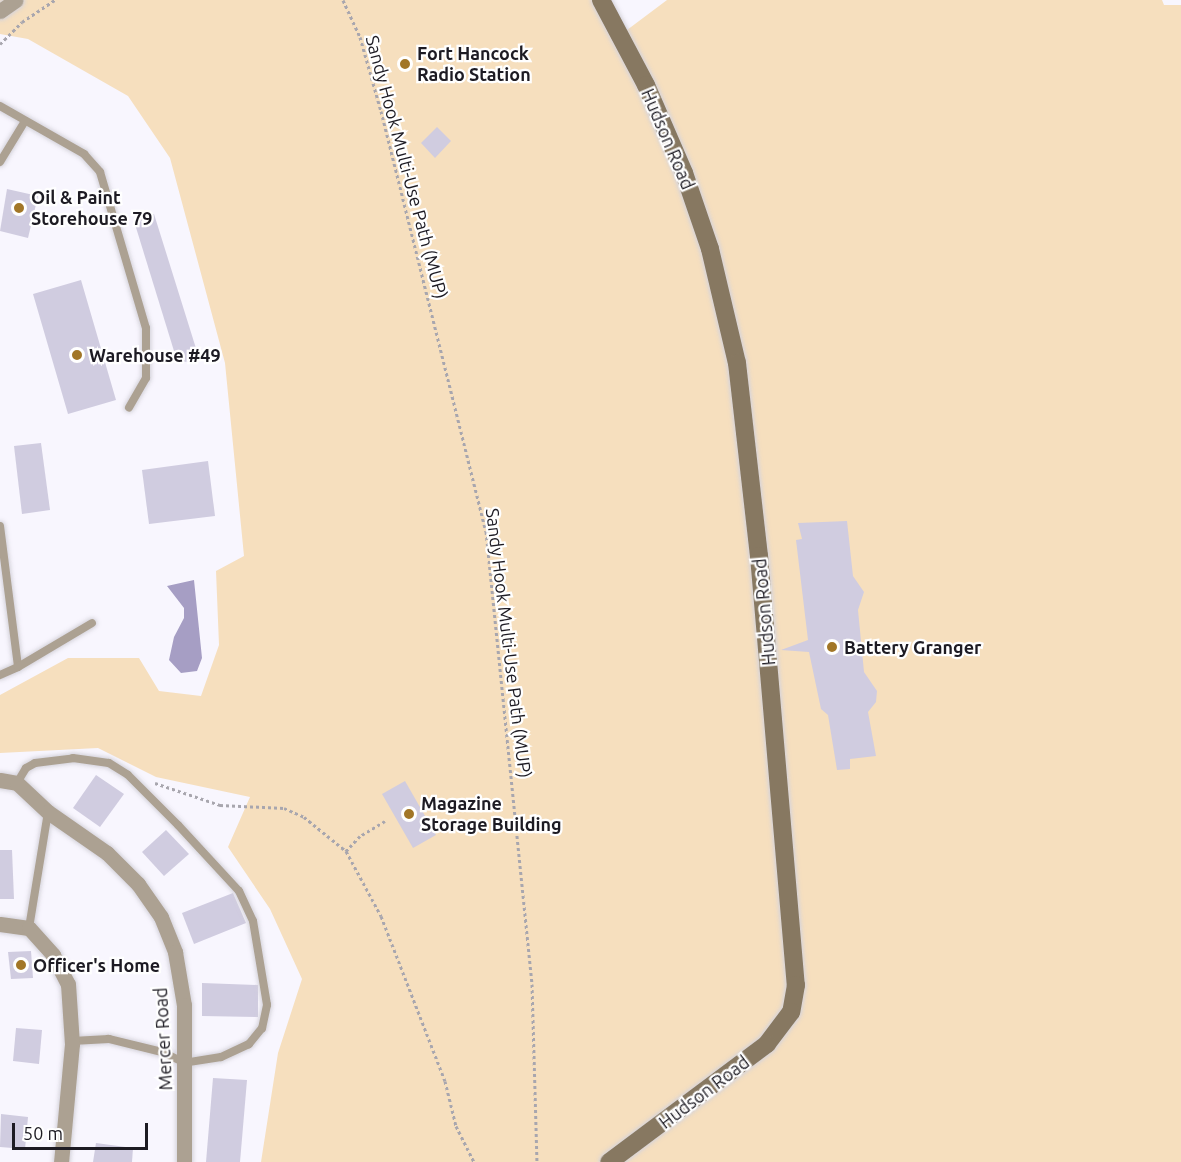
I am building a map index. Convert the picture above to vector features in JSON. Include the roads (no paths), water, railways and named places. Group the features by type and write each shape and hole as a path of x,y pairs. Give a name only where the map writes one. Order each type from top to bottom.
{"street":[{"path":"0,11 16,0"},
{"name":"Hudson Road","path":"601,0 646,85 684,173 710,249 736,363 759,556 796,985 791,1012 777,1035 728,1076 609,1162"},
{"path":"0,780 17,783"},
{"name":"Mercer Road","path":"17,783 48,812 107,853 138,884 161,917 175,952 184,1005 183,1162"},
{"path":"0,924 29,928 53,955 68,984 72,1041 61,1162"}],"lane":[{"path":"0,106 84,154 100,172 146,328 146,378 129,408"},
{"path":"0,162 25,121"},
{"path":"0,526 18,667"},
{"path":"0,675 18,667 92,623"},
{"path":"17,783 26,768 35,763 73,758 101,761 128,775 239,891 253,921 267,1005 262,1029 249,1044 236,1052 185,1063 162,1052 109,1040 72,1041"},
{"path":"29,928 48,812"}],"place":[{"name":"Fort Hancock Radio Station","path":"405,64"},
{"name":"Oil & Paint Storehouse 79","path":"19,208"},
{"name":"Warehouse #49","path":"77,355"},
{"name":"Battery Granger","path":"832,647"},
{"name":"Magazine Storage Building","path":"409,814"},
{"name":"Officer's Home","path":"21,965"}]}
